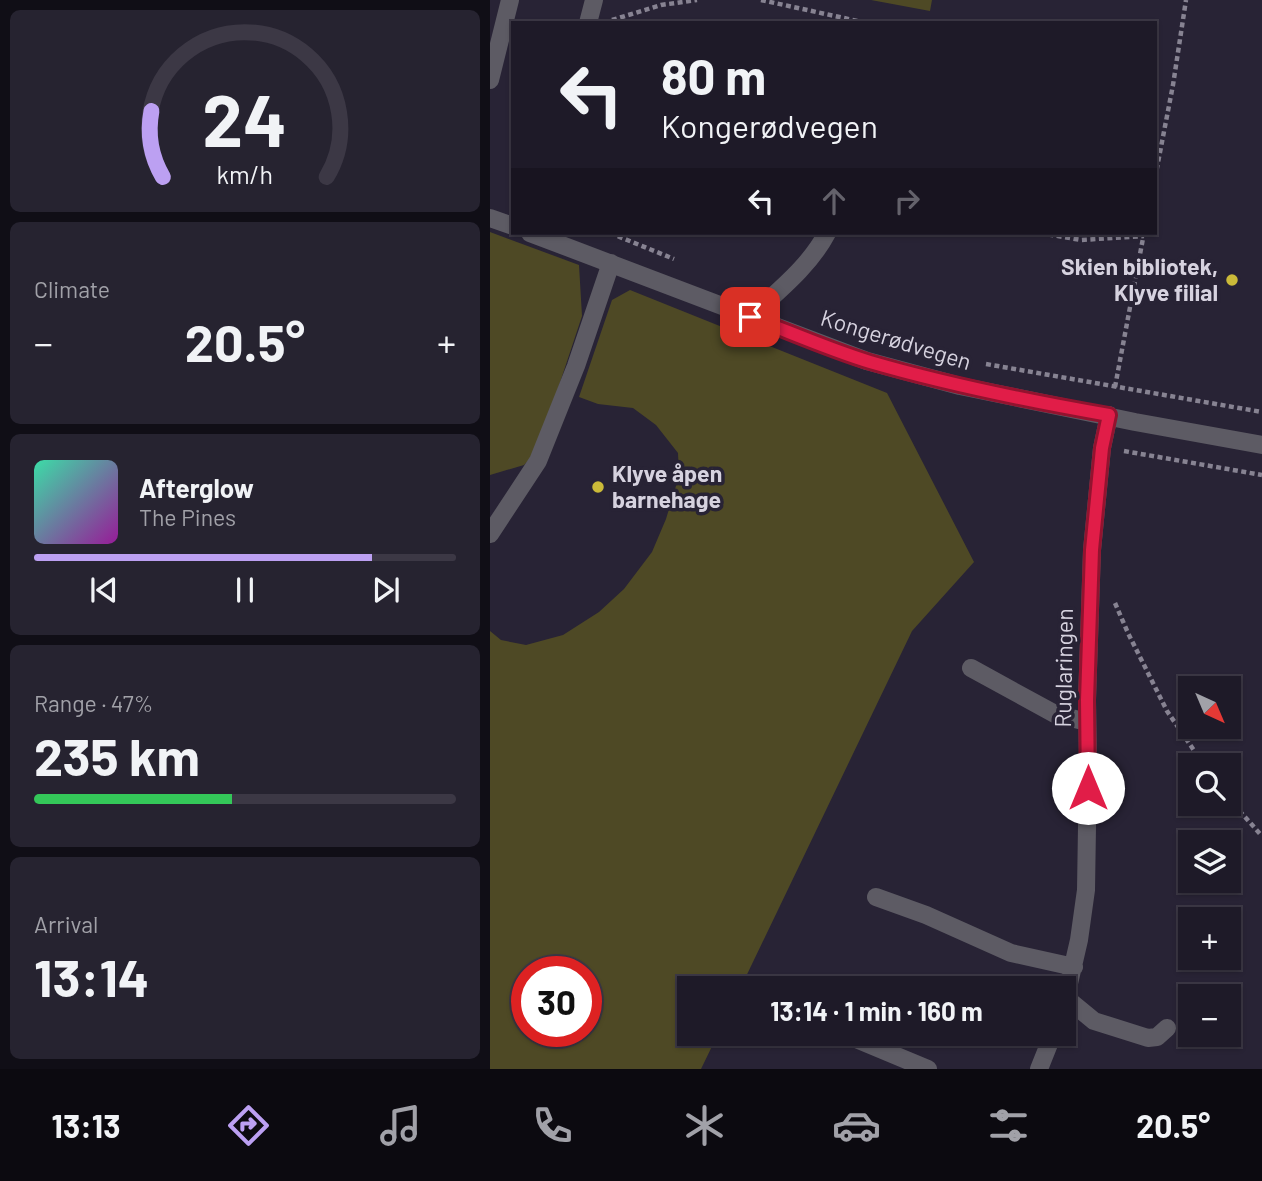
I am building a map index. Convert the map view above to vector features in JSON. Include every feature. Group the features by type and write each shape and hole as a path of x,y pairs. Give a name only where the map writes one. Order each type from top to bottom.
{"street":[{"path":"490,80 510,0"},
{"path":"589,21 594,0"},
{"path":"490,218 511,225"},
{"name":"Kongerødvegen","path":"537,235 867,361 960,386 1262,445"},
{"path":"750,317 806,264 826,235"},
{"path":"490,534 538,461 576,366 611,262"},
{"name":"Ruglaringen","path":"1072,976 1086,890 1091,562 1102,448 1109,415"},
{"path":"971,668 1055,713 1087,722"},
{"path":"876,897 926,915 1011,953 1074,967"},
{"path":"1076,1009 1094,1021 1148,1038 1157,1037 1167,1028"},
{"path":"873,1046 928,1069"},
{"path":"1039,1069 1048,1046"}],"path":[{"path":"608,21 661,5 698,0"},
{"path":"761,0 858,21"},
{"path":"1157,165 1186,0"},
{"path":"615,235 684,263"},
{"path":"1052,235 1081,240 1134,235"},
{"path":"1109,415 1144,235"},
{"path":"983,364 1262,412"},
{"path":"1102,448 1262,475"},
{"path":"1112,597 1167,711 1196,753"},
{"path":"1241,813 1262,836"}],"shaded area":[{"path":"871,0 932,0 930,11"},
{"path":"490,232 579,265 582,316 537,452 524,465 490,475"},
{"path":"630,290 887,393 974,562 912,631 746,976 677,976 677,1046 712,1046 701,1069 490,1069 490,631 501,640 526,645 563,635 599,612 624,589 652,552 666,519 679,476 678,453 656,425 633,408 598,404 579,397 612,300"}],"place":[{"name":"Skien bibliotek, Klyve filial","path":"1232,280"},
{"name":"Klyve åpen barnehage","path":"598,487"}],"route":[{"path":"750,317 867,361 936,380 1004,396 1109,415 1102,448 1092,550 1087,700 1088,788"}]}
